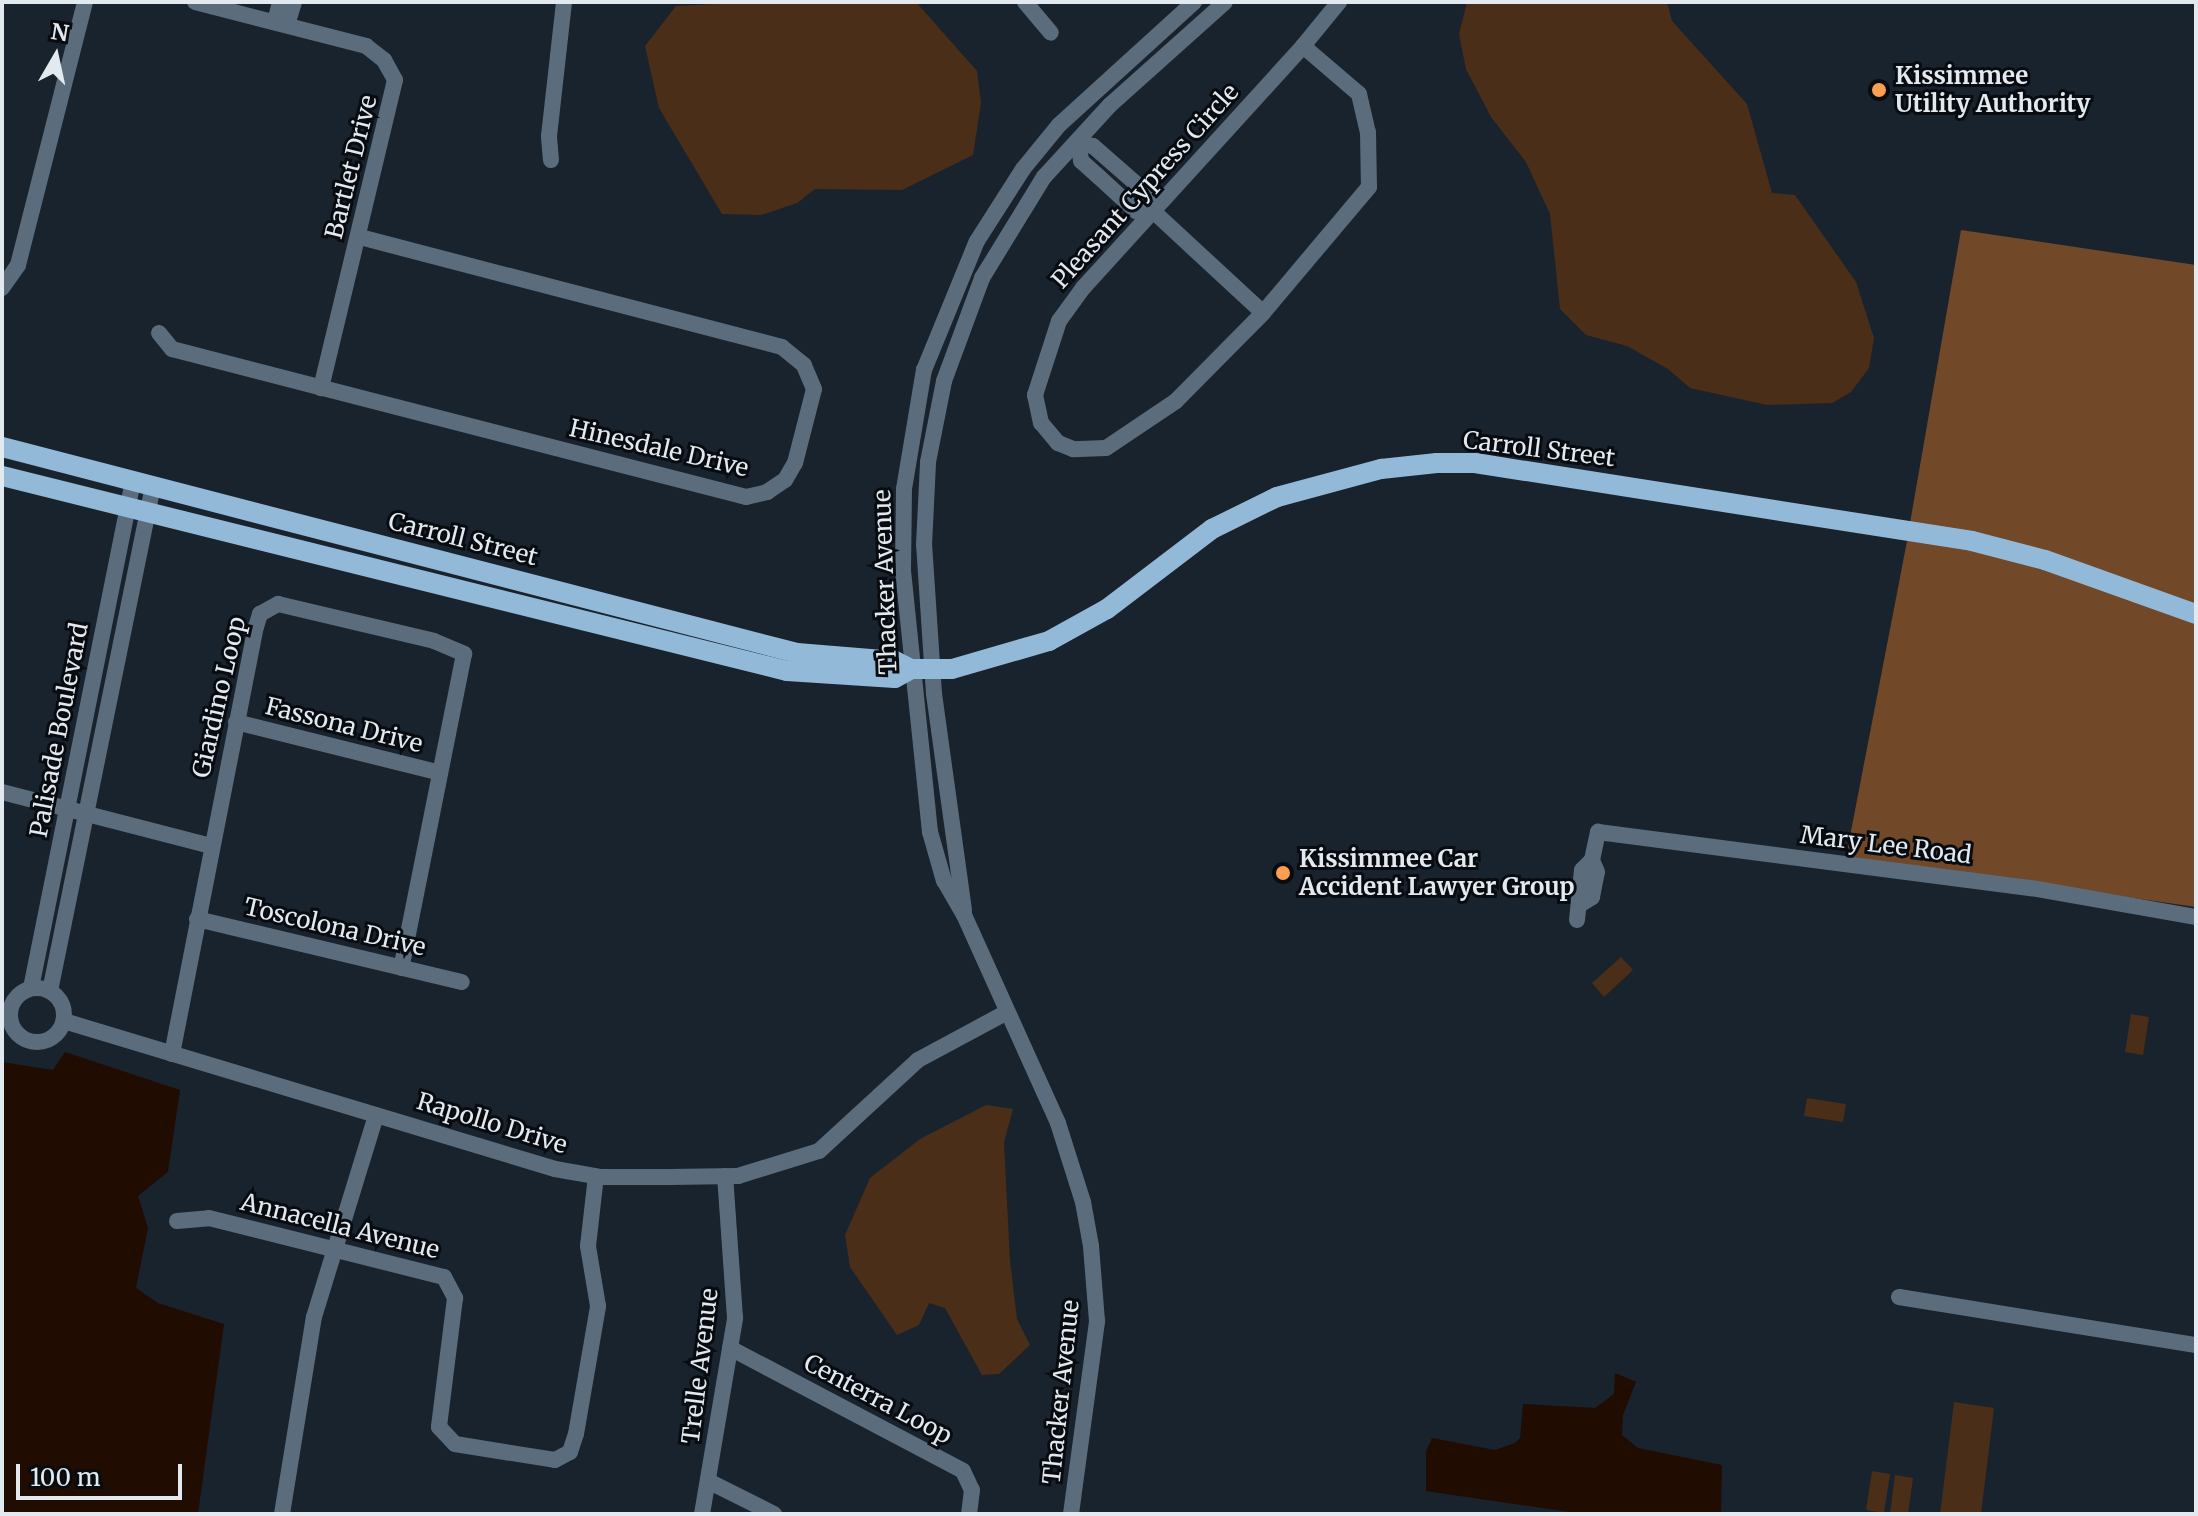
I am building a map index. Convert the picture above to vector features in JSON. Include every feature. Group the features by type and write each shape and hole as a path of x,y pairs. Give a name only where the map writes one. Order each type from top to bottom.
{"main road":[{"name":"Carroll Street","path":"2,447 742,639 824,658 895,661 911,669 933,669 1015,655 1049,641 1107,609 1212,529 1277,497 1381,469 1437,463 1490,466 1972,541 2045,560 2196,614"},
{"name":"Carroll Street","path":"2,476 562,619 787,671 895,678 911,669"},
{"path":"562,619 584,607 725,642 742,639"}],"street":[{"path":"2,288 18,265 85,2"},
{"path":"195,2 281,24"},
{"path":"280,2 281,24"},
{"path":"281,24 294,2"},
{"path":"551,160 549,136 564,2"},
{"path":"1025,2 1051,33"},
{"name":"Thacker Avenue","path":"1071,1514 1096,1334 1095,1279 1072,1161 964,915 944,881 930,832 911,669 902,531 907,455 924,370 977,241 1016,179 1059,125 1194,2"},
{"name":"Thacker Avenue","path":"964,915 933,669 924,523 928,462 944,381 993,258 1025,203 1077,142 1225,2"},
{"name":"Pleasant Cypress Circle","path":"1303,46 1359,94 1368,132 1369,187 1263,313 1199,380 1136,429 1098,450 1058,443 1035,410 1049,343 1076,297 1303,46 1339,2"},
{"name":"Bartlet Drive","path":"281,24 366,46 384,60 395,80 321,388"},
{"path":"1059,125 1077,142 1093,146 1149,195 1153,211 1263,313"},
{"name":"Hinesdale Drive","path":"159,333 172,349 746,497 767,492 795,463 814,389 804,365 782,347 359,237"},
{"name":"Palisade Boulevard","path":"31,988 133,481"},
{"name":"Palisade Boulevard","path":"50,991 153,486"},
{"name":"Giardino Loop","path":"172,1054 211,846 260,614 278,604 434,641 464,654 401,968"},
{"name":"Fassona Drive","path":"236,722 440,773"},
{"path":"2,792 211,846"},
{"name":"Mary Lee Road","path":"1579,912 1592,897 1597,872 1592,860 1598,832 2031,888 2196,917"},
{"name":"Toscolona Drive","path":"197,919 462,982"},
{"path":"31,988 50,991 64,1009 64,1021 49,1039 26,1040 11,1023 6,1010 21,993 31,988"},
{"name":"Rapollo Drive","path":"64,1021 376,1115 596,1176 725,1176 819,1151 891,1083 932,1050 1007,1012"},
{"path":"282,1514 314,1317 332,1248 376,1115"},
{"name":"Annacella Avenue","path":"177,1221 209,1218 444,1277 455,1298 439,1427 455,1444 555,1460 570,1452 576,1434 598,1306 588,1246 596,1176"},
{"name":"Trelle Avenue","path":"702,1514 730,1348 736,1290 725,1176"},
{"path":"1899,1297 2196,1345"},
{"name":"Centerra Loop","path":"730,1348 963,1471 972,1490 969,1514"},
{"path":"708,1481 774,1514"}],"shaded area":[{"path":"762,2 916,2 977,71 981,103 973,155 902,190 815,189 797,203 761,215 722,214 659,108 645,46 676,6"},
{"path":"1467,2 1667,2 1672,21 1747,104 1772,193 1795,195 1856,282 1874,338 1869,368 1851,392 1832,403 1767,405 1690,388 1668,369 1627,346 1586,335 1560,309 1550,214 1526,162 1491,117 1466,69 1459,34"},
{"path":"1961,230 2196,265 2196,608 1910,523"},
{"path":"1908,536 2044,567 2196,622 2196,907 1846,857"},
{"path":"1621,957 1633,970 1604,997 1592,983"},
{"path":"2131,1014 2149,1017 2143,1055 2125,1052"},
{"path":"65,1052 180,1090 168,1172 138,1196 148,1228 136,1288 158,1303 224,1324 198,1514 2,1514 2,1062 53,1070"},
{"path":"1807,1098 1846,1104 1843,1122 1804,1116"},
{"path":"986,1105 1013,1109 1004,1142 1010,1261 1017,1319 1030,1345 999,1374 982,1375 945,1308 929,1303 919,1325 897,1335 850,1267 845,1235 870,1178 920,1139"},
{"path":"1615,1373 1636,1382 1623,1415 1622,1435 1638,1448 1722,1465 1721,1514 1583,1514 1426,1491 1426,1451 1432,1438 1495,1450 1515,1443 1520,1438 1523,1404 1595,1408 1614,1394"},
{"path":"1954,1402 1994,1408 1981,1514 1940,1514"},
{"path":"1872,1471 1890,1474 1884,1513 1866,1510"},
{"path":"1895,1475 1913,1478 1908,1514 1890,1514"}],"place":[{"name":"Kissimmee Utility Authority","path":"1879,90"},
{"name":"Kissimmee Car Accident Lawyer Group","path":"1283,873"}]}
